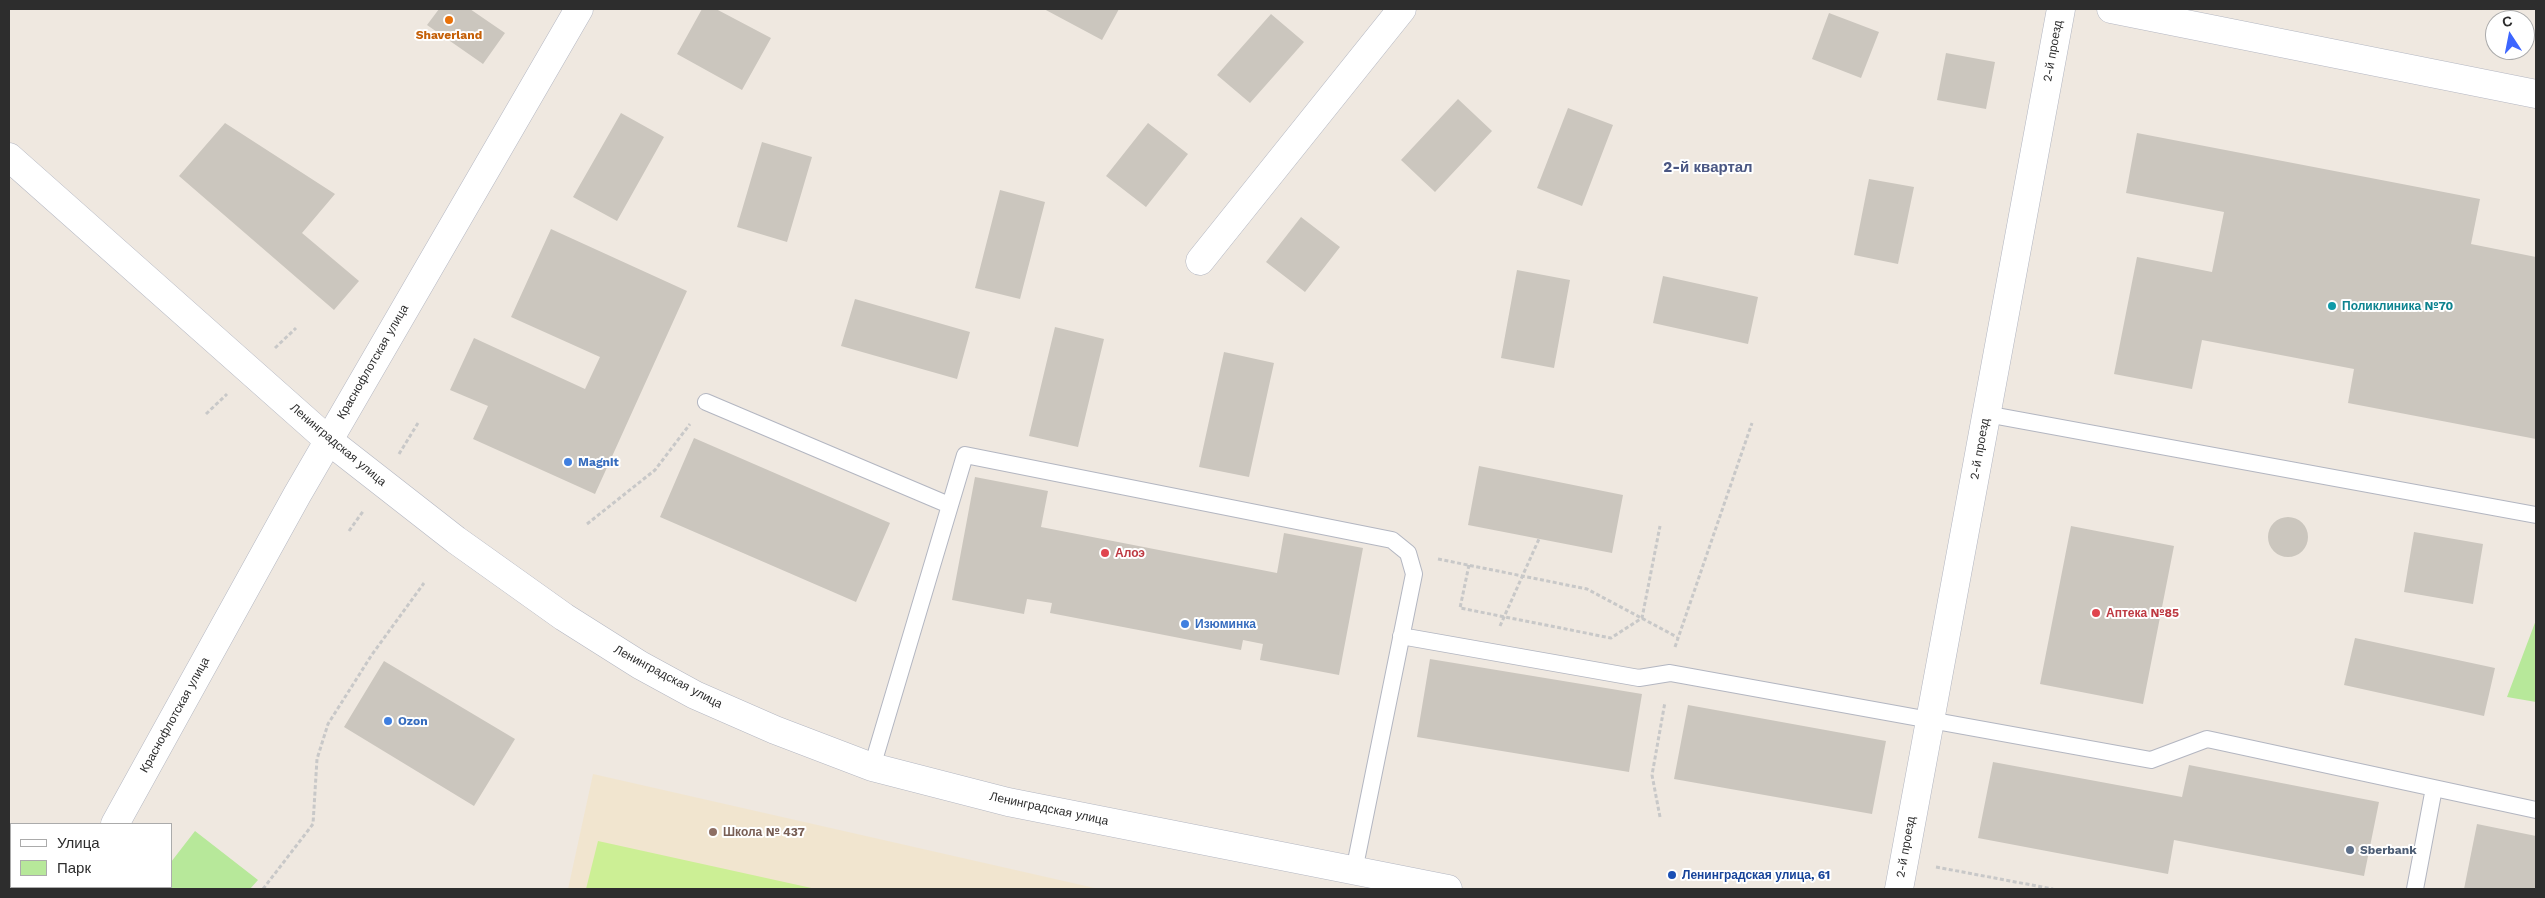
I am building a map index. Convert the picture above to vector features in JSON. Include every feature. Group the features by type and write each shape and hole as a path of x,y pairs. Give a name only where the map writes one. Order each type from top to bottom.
{"street":[{"name":"Краснофлотская улица","path":"116,823 328,440 579,9"},
{"path":"1200,261 1402,9"},
{"name":"2-й проезд","path":"1899,889 2061,9"},
{"path":"2111,9 2536,94"},
{"name":"Ленинградская улица","path":"9,157 328,440 456,540 564,618 640,665 695,694 775,730 872,767 1008,802 1448,889"}],"lane":[{"path":"706,402 949,504"},
{"path":"1986,414 2536,516"},
{"path":"872,767 949,504 966,455 1392,540 1408,554 1414,574 1354,871"},
{"path":"1402,636 1639,678 1670,673 2151,760 2207,739 2536,810"},
{"path":"2415,889 2434,788"}],"path":[{"path":"587,524 655,470 706,402"},
{"path":"1660,817 1652,775 1677,637 1752,423"},
{"path":"1468,565 1460,608 1611,638 1642,618 1660,526"},
{"path":"1489,652 1539,539"},
{"path":"1408,554 1587,589 1677,637"},
{"path":"263,889 313,824 316,759 328,724 371,656 424,583"},
{"path":"1932,866 2053,889"}],"shaded area":[{"name":"Школа № 437","path":"593,774 1099,889 568,889"}],"green space":[{"path":"2536,620 2536,702 2507,697"},
{"path":"195,831 258,880 250,889 150,889 172,888 172,861"},
{"path":"598,841 816,889 586,889"}],"building":[{"path":"439,9 470,9 505,33 483,64 427,25"},
{"path":"702,9 716,9 771,38 742,90 677,54"},
{"path":"1044,9 1119,9 1102,40"},
{"path":"1829,13 1879,32 1861,78 1812,59"},
{"path":"1271,14 1304,42 1250,103 1217,75"},
{"path":"1946,53 1995,62 1986,109 1937,100"},
{"path":"1458,99 1492,131 1435,192 1401,160"},
{"path":"1568,108 1613,125 1582,206 1537,188"},
{"path":"621,113 664,137 617,221 573,197"},
{"path":"225,123 335,194 302,233 359,281 334,310 179,176"},
{"path":"1148,123 1188,154 1146,207 1106,176"},
{"name":"Поликлиника №70","path":"2137,133 2480,199 2471,244 2536,257 2536,439 2348,403 2354,369 2202,340 2192,389 2114,374 2137,257 2212,272 2224,212 2126,193"},
{"path":"762,142 812,157 787,242 737,227"},
{"path":"1869,179 1914,187 1898,264 1854,255"},
{"path":"1000,190 1045,202 1020,299 975,288"},
{"path":"1301,217 1340,247 1305,292 1266,262"},
{"path":"551,229 687,291 595,494 473,439 488,406 450,390 474,338 585,389 600,357 511,317"},
{"path":"1517,270 1570,280 1554,368 1501,358"},
{"path":"1663,276 1758,297 1748,344 1653,323"},
{"path":"855,299 970,332 957,379 841,346"},
{"path":"1055,327 1104,339 1078,447 1029,436"},
{"path":"1224,352 1274,363 1249,477 1199,467"},
{"path":"694,438 890,523 856,602 660,517"},
{"path":"1479,466 1623,495 1612,553 1468,525"},
{"path":"975,477 1048,491 1041,527 1277,573 1284,533 1363,548 1339,675 1260,660 1263,644 1243,640 1241,650 1050,613 1052,603 1027,599 1024,614 952,600"},
{"path":"2292,517 2299,520 2305,526 2308,537 2307,545 2299,554 2292,557 2284,557 2277,554 2269,545 2268,533 2271,526 2280,518"},
{"path":"2071,526 2174,546 2143,704 2040,684"},
{"path":"2414,532 2483,544 2473,604 2404,592"},
{"path":"2355,638 2495,668 2484,716 2344,685"},
{"path":"1430,659 1642,694 1629,772 1417,737"},
{"path":"384,661 515,739 474,806 344,727"},
{"path":"1688,705 1886,741 1872,814 1674,779"},
{"path":"1993,762 2182,797 2189,765 2379,802 2364,876 2174,840 2168,874 1978,838"},
{"path":"2477,824 2536,836 2536,889 2464,889"}],"place":[{"name":"Shaverland","path":"449,20"},
{"name":"Поликлиника №70","path":"2332,306"},
{"name":"Magnit","path":"568,462"},
{"name":"Алоэ","path":"1105,553"},
{"name":"Аптека №85","path":"2096,613"},
{"name":"Изюминка","path":"1185,624"},
{"name":"Ozon","path":"388,721"},
{"name":"Школа № 437","path":"713,832"},
{"name":"Sberbank","path":"2350,850"},
{"name":"Ленинградская улица, 61","path":"1672,875"}],"district":[{"name":"2-й квартал","path":"1708,168"}]}
